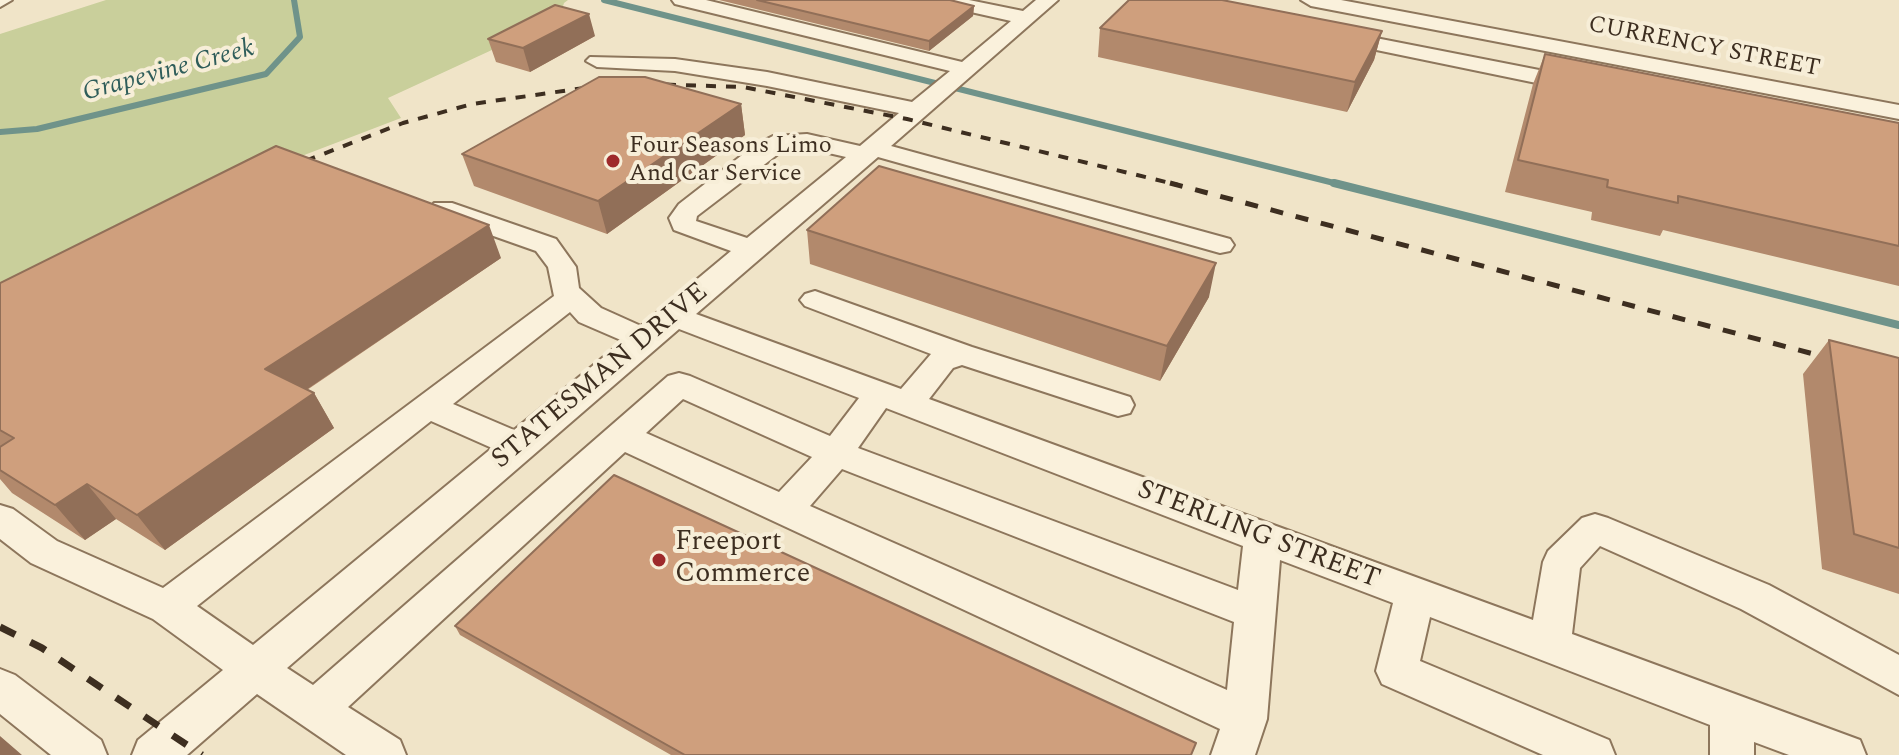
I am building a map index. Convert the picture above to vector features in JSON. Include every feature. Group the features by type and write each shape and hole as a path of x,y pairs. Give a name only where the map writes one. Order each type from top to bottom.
{"street":[{"path":"682,0 966,69"},
{"path":"942,0 965,2 1027,18"},
{"name":"STATESMAN DRIVE","path":"154,755 1048,0"},
{"name":"CURRENCY STREET","path":"1311,0 1899,112"},
{"path":"1423,21 1433,0"},
{"path":"1319,33 1601,89"},
{"path":"597,61 675,65 920,107"},
{"path":"752,249 690,229 683,224 682,218 753,158 781,141 807,141 868,151 1220,245"},
{"path":"167,607 572,296 565,291 562,267 546,245 414,198"},
{"name":"STERLING STREET","path":"572,296 590,315 660,328 893,399 1550,645 1732,734 1844,755"},
{"path":"815,300 961,354 1118,405"},
{"path":"784,510 836,453 893,399 942,361 961,354"},
{"path":"315,710 679,384 836,453 1255,613"},
{"path":"426,406 519,446"},
{"path":"621,436 784,510 1239,737 1263,537"},
{"path":"3,524 44,552 167,607 255,670 384,755"},
{"path":"1550,645 1562,562 1595,528 1755,597 1899,676"},
{"path":"1415,595 1397,671 1593,755"},
{"path":"0,688 85,755"}],"green space":[{"path":"106,0 568,0 559,19 388,98 401,118 252,175 0,287 0,34"}],"building":[{"path":"757,0 950,0 974,6 929,41"},
{"path":"1129,0 1222,0 1382,31 1355,82 1100,28"},
{"path":"555,5 589,14 523,48 488,39"},
{"path":"1545,54 1899,123 1899,246 1678,196 1678,203 1607,187 1608,180 1518,160"},
{"path":"599,77 645,77 741,104 598,201 462,154"},
{"path":"276,146 489,225 265,369 314,393 137,515 87,484 55,505 0,470 0,447 14,438 0,430 0,283"},
{"path":"879,166 1216,263 1167,346 807,230"},
{"path":"1829,340 1899,358 1899,548 1854,534"},
{"name":"Freeport Commerce","path":"614,475 1196,743 1191,755 685,755 455,626"}],"waterway":[{"name":"Grapevine Creek","path":"0,132 37,129 266,74 300,37 294,0"},
{"path":"604,0 1342,185"},
{"path":"1334,183 1899,325"}],"railway":[{"path":"646,84 743,87 907,119 1172,184"},
{"path":"287,168 403,123 472,104 598,86"},
{"path":"1172,184 1178,185"},
{"path":"1172,184 1840,361"},
{"path":"0,627 42,648 202,755"}],"place":[{"name":"Four Seasons Limo And Car Service","path":"613,161"},
{"name":"Freeport Commerce","path":"659,560"}]}
